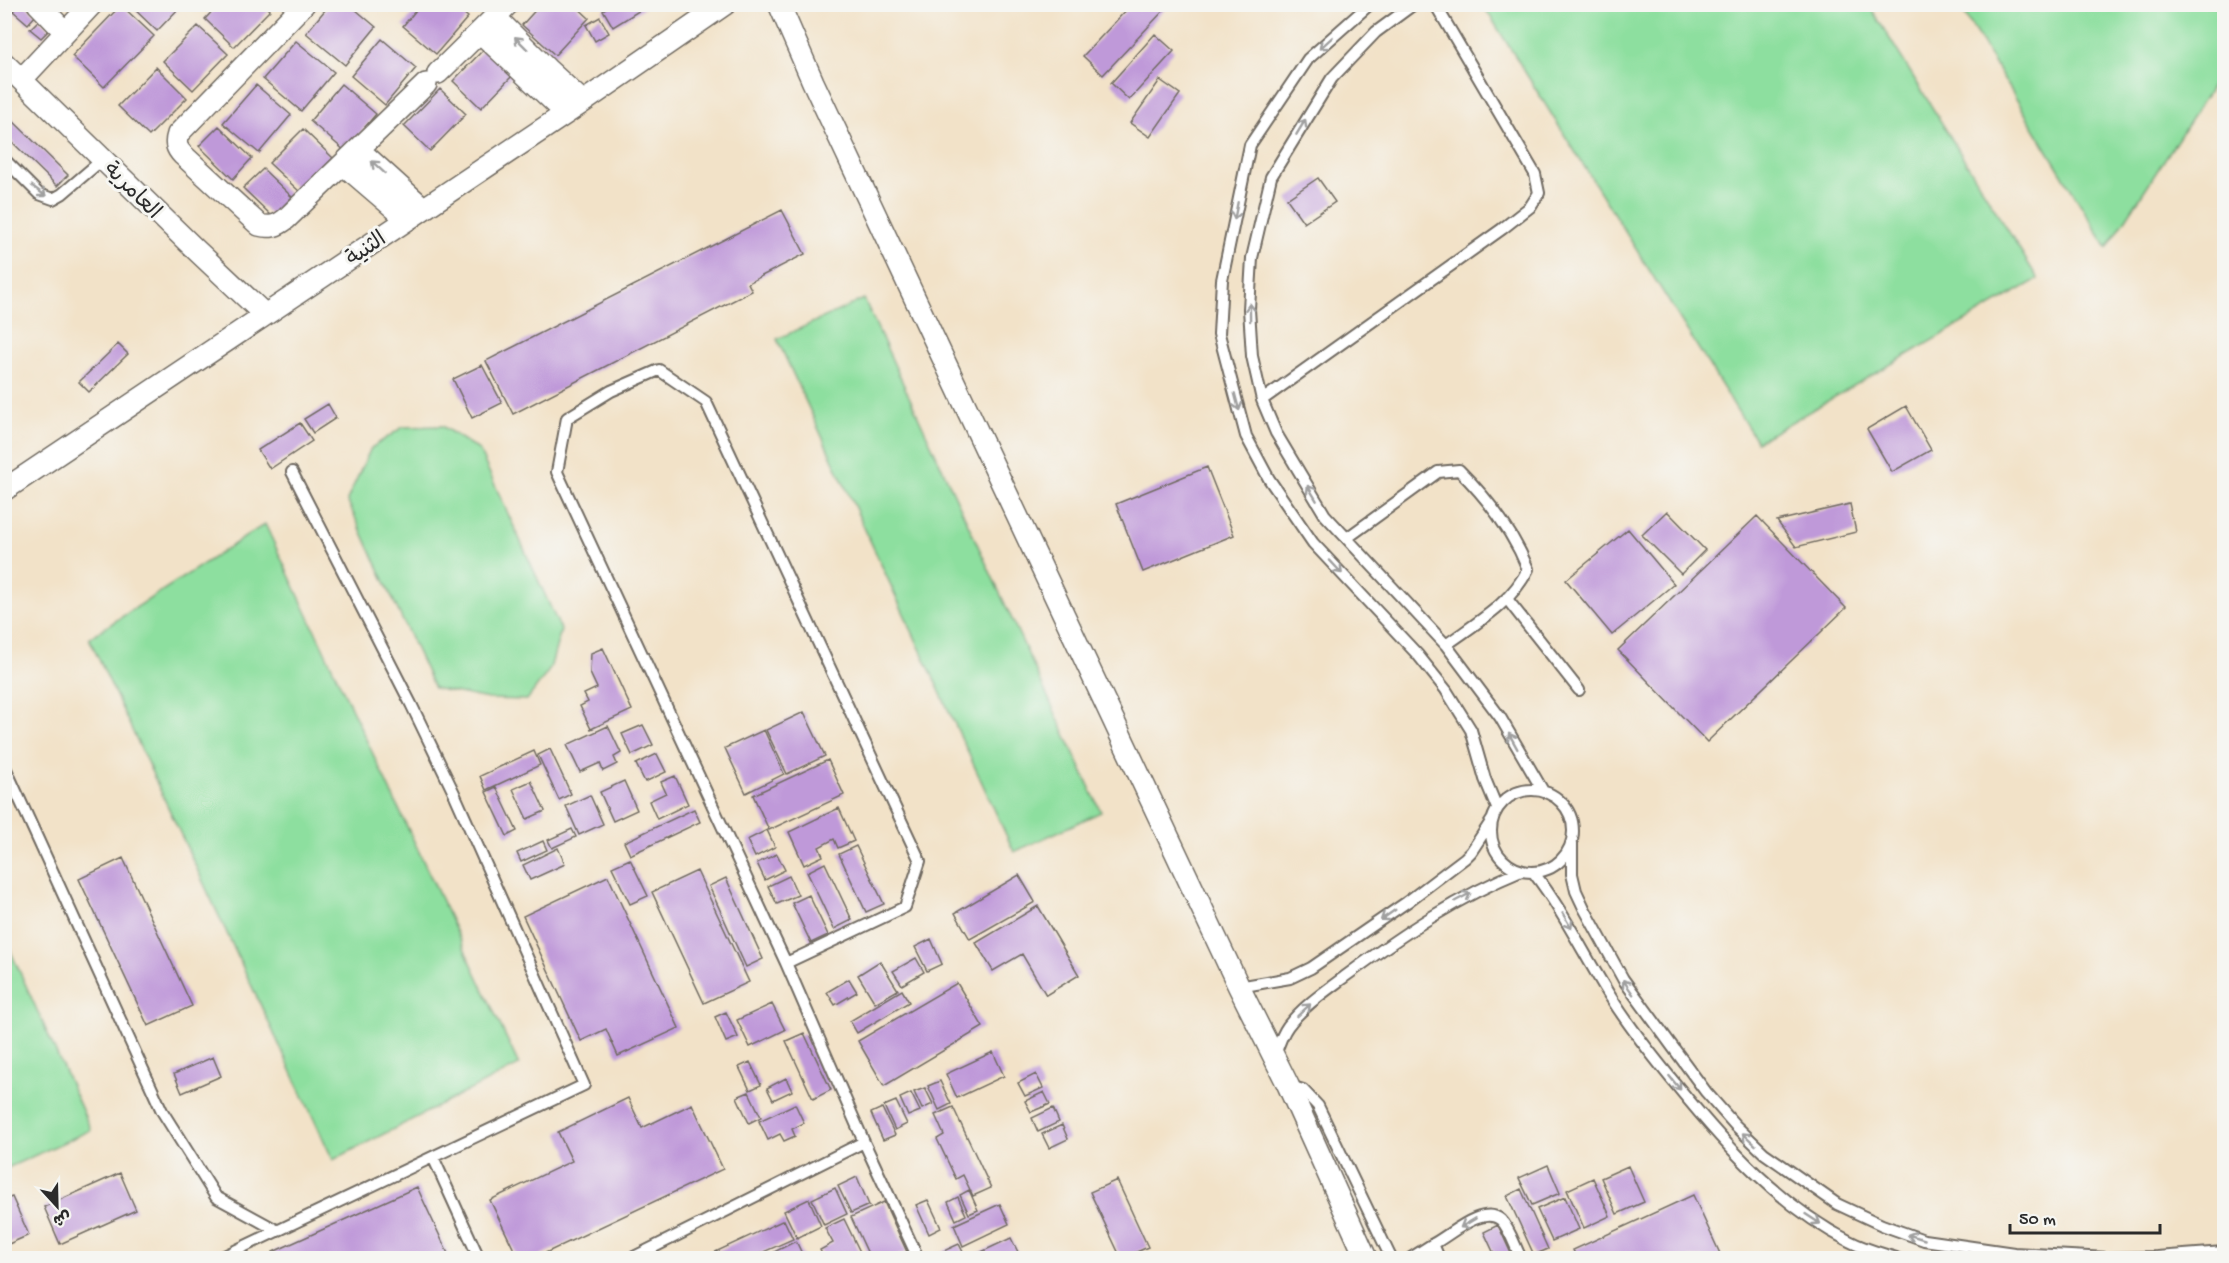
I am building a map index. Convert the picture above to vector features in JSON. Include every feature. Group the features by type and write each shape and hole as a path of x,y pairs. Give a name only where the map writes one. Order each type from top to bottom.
{"street":[{"path":"38,4 65,32"},
{"path":"22,79 92,4"},
{"path":"304,4 178,134 176,141 177,149 259,225 268,227 278,225 495,18 546,69 575,107"},
{"name":"الثنية","path":"4,489 725,4"},
{"path":"779,4 813,82 1239,987 1288,1085 1366,1258"},
{"name":"العامرية","path":"4,63 264,314"},
{"path":"351,157 415,214"}],"lane":[{"path":"1370,4 1308,58 1250,145 1222,280 1219,334 1245,436 1269,479 1314,543 1418,656 1446,690 1471,729 1485,779 1497,808"},
{"path":"1414,4 1376,32 1332,78 1271,177 1252,258 1249,309 1252,356 1262,400 1276,433 1325,515 1446,645 1500,717 1543,791"},
{"path":"1262,400 1502,229 1530,207 1539,193 1535,174 1435,4"},
{"path":"4,159 39,194 53,199 103,159"},
{"path":"786,963 905,907 920,861 706,402 659,370 611,391 567,418 557,472 786,963 864,1142 918,1258"},
{"path":"1347,538 1438,472 1459,470 1475,486 1518,545 1528,569 1521,584 1507,599 1446,645"},
{"path":"220,1258 584,1085 454,794 411,704 292,472"},
{"path":"1507,599 1579,690"},
{"path":"4,765 162,1111 216,1197 278,1231"},
{"path":"1239,987 1290,978 1311,968 1407,902 1465,858 1492,820 1497,808 1506,799 1530,790 1543,791 1555,797 1568,811 1574,830 1572,874 1576,891 1623,979 1639,1002 1706,1092 1735,1125 1764,1153 1837,1204 1882,1225 1924,1239 2014,1254 2107,1258 2224,1252"},
{"path":"1492,820 1490,833 1496,852 1509,866 1521,871 1534,873 1558,864 1567,854 1572,843"},
{"path":"1274,1058 1287,1026 1335,984 1405,932 1450,904 1521,871"},
{"path":"1534,873 1554,900 1610,996 1648,1050 1724,1142 1740,1159 1800,1210 1848,1241 1896,1258"},
{"path":"1288,1085 1303,1090 1318,1106 1391,1258"},
{"path":"632,1258 649,1255 864,1142"},
{"path":"433,1157 479,1258"},
{"path":"1411,1258 1475,1218 1488,1214 1495,1216 1505,1225 1521,1258"},
{"path":"1433,1244 1439,1258"}],"green space":[{"path":"1483,5 1869,5 2038,279 1757,442"},
{"path":"1959,5 2224,5 2224,68 2107,248"},
{"path":"864,299 1101,812 1014,852 777,339"},
{"path":"442,426 479,450 561,630 550,669 527,700 488,699 434,688 347,500 371,448 403,427"},
{"path":"265,524 519,1065 333,1160 89,638"},
{"path":"5,939 91,1130 4,1169"}],"building":[{"path":"19,4 24,4 36,15 28,24 13,11"},
{"path":"129,4 183,4 157,31"},
{"path":"219,4 265,4 270,10 234,47 205,19"},
{"path":"330,4 349,4 376,27 345,65 306,33"},
{"path":"421,4 452,4 468,17 436,54 403,26"},
{"path":"541,4 574,4 589,18 555,55 522,25"},
{"path":"612,4 650,4 613,27 603,10"},
{"path":"1132,4 1163,4 1166,8 1103,75 1083,56"},
{"path":"121,5 154,36 104,87 72,56"},
{"path":"600,17 609,33 595,41 586,25"},
{"path":"39,20 50,29 41,38 30,29"},
{"path":"198,26 228,54 193,90 163,61"},
{"path":"1155,34 1174,51 1129,100 1111,83"},
{"path":"382,39 416,68 385,105 351,76"},
{"path":"296,41 334,72 301,111 263,79"},
{"path":"485,48 513,75 481,108 453,81"},
{"path":"156,67 187,98 149,136 118,106"},
{"path":"1160,80 1180,94 1150,137 1130,123"},
{"path":"341,84 376,114 345,151 310,121"},
{"path":"256,85 291,115 259,153 223,123"},
{"path":"440,89 466,114 430,151 404,126"},
{"path":"5,113 68,175 57,186 5,135"},
{"path":"219,126 252,158 233,179 199,146"},
{"path":"303,129 333,158 300,192 269,163"},
{"path":"263,169 292,197 273,217 243,188"},
{"path":"1318,178 1335,202 1304,223 1287,199"},
{"path":"782,210 805,254 748,283 752,291 513,414 486,361"},
{"path":"118,344 128,354 89,392 79,382"},
{"path":"482,365 502,403 472,418 453,379"},
{"path":"328,404 336,418 313,433 304,419"},
{"path":"1906,406 1931,450 1892,472 1867,429"},
{"path":"300,423 312,441 270,469 258,450"},
{"path":"1207,467 1234,535 1143,572 1116,504"},
{"path":"1850,504 1856,532 1796,547 1777,521"},
{"path":"1667,511 1705,550 1681,574 1642,535"},
{"path":"1757,516 1846,608 1707,742 1618,650"},
{"path":"1628,529 1674,584 1612,635 1566,580"},
{"path":"603,648 632,710 591,729 580,706 588,702 584,694 597,688 590,673 591,653"},
{"path":"804,712 825,756 787,774 766,730"},
{"path":"643,725 653,745 632,755 622,734"},
{"path":"608,726 621,753 614,757 617,764 603,771 600,763 580,772 567,745"},
{"path":"764,730 784,774 746,793 725,748"},
{"path":"550,749 571,794 559,800 538,755"},
{"path":"534,751 540,765 486,790 480,776"},
{"path":"657,754 666,772 645,782 636,764"},
{"path":"828,760 844,795 769,830 753,795"},
{"path":"675,776 688,804 657,819 649,801 666,793 661,782"},
{"path":"531,781 545,811 527,819 513,789"},
{"path":"624,781 637,810 613,821 600,792"},
{"path":"496,787 517,831 507,836 486,792"},
{"path":"590,795 603,824 579,835 566,806"},
{"path":"839,808 854,841 838,848 834,839 819,847 823,856 804,865 789,832"},
{"path":"694,809 700,822 630,855 624,842"},
{"path":"572,829 576,837 552,848 548,840"},
{"path":"767,830 775,847 755,857 747,840"},
{"path":"543,841 547,850 521,862 517,853"},
{"path":"856,846 884,904 866,912 839,854"},
{"path":"558,848 565,864 530,880 523,865"},
{"path":"777,854 785,870 765,880 757,863"},
{"path":"123,858 192,1006 148,1026 79,879"},
{"path":"630,859 648,896 630,904 612,867"},
{"path":"825,863 852,920 834,929 807,872"},
{"path":"697,871 749,982 704,1003 652,892"},
{"path":"1019,875 1035,902 970,939 955,913"},
{"path":"608,876 679,1028 618,1056 606,1029 581,1041 523,916"},
{"path":"789,876 798,895 777,904 768,886"},
{"path":"726,878 763,959 746,967 709,886"},
{"path":"809,895 828,935 811,943 792,903"},
{"path":"1038,906 1079,975 1046,995 1022,954 993,971 976,943"},
{"path":"931,939 942,964 927,971 915,947"},
{"path":"916,958 924,972 902,985 893,971"},
{"path":"880,961 898,990 875,1003 858,975"},
{"path":"849,979 857,992 835,1005 827,992"},
{"path":"957,983 983,1027 884,1086 858,1041"},
{"path":"902,990 909,1002 857,1033 850,1021"},
{"path":"772,1004 785,1030 750,1047 737,1020"},
{"path":"726,1012 738,1037 726,1042 715,1017"},
{"path":"804,1033 831,1090 813,1099 786,1041"},
{"path":"993,1052 1004,1076 957,1098 946,1074"},
{"path":"213,1057 221,1076 182,1093 174,1074"},
{"path":"750,1062 761,1085 750,1090 739,1067"},
{"path":"1036,1074 1043,1088 1025,1096 1018,1083"},
{"path":"786,1078 792,1091 773,1100 767,1088"},
{"path":"940,1081 951,1104 939,1110 928,1086"},
{"path":"925,1088 933,1104 922,1109 914,1092"},
{"path":"749,1092 761,1117 749,1123 737,1097"},
{"path":"1044,1092 1050,1104 1031,1112 1025,1101"},
{"path":"911,1093 920,1111 908,1116 900,1098"},
{"path":"628,1098 642,1128 692,1104 723,1169 535,1258 518,1258 490,1200 572,1161 558,1132"},
{"path":"896,1101 907,1124 895,1130 884,1106"},
{"path":"795,1104 804,1123 792,1129 795,1136 784,1141 780,1134 768,1140 759,1121"},
{"path":"953,1107 991,1188 973,1196 963,1175 956,1179 937,1139 944,1135 935,1115"},
{"path":"882,1108 895,1135 883,1140 871,1113"},
{"path":"1053,1108 1059,1122 1038,1132 1032,1118"},
{"path":"1062,1125 1068,1139 1049,1148 1042,1134"},
{"path":"1548,1165 1560,1193 1532,1205 1519,1178"},
{"path":"1628,1166 1644,1202 1617,1214 1601,1178"},
{"path":"120,1173 136,1210 60,1244 44,1207"},
{"path":"857,1177 869,1205 851,1213 838,1186"},
{"path":"1593,1178 1610,1216 1584,1228 1567,1190"},
{"path":"1117,1180 1148,1247 1123,1258 1090,1192"},
{"path":"417,1187 450,1258 275,1258 273,1252"},
{"path":"835,1188 847,1214 824,1225 812,1199"},
{"path":"1521,1189 1548,1249 1534,1255 1507,1196"},
{"path":"969,1190 978,1210 969,1214 960,1195"},
{"path":"1693,1195 1722,1258 1577,1258 1573,1250"},
{"path":"12,1197 29,1235 4,1246 4,1200"},
{"path":"958,1197 966,1215 956,1220 948,1202"},
{"path":"1565,1197 1579,1229 1552,1241 1537,1209"},
{"path":"809,1199 821,1226 797,1238 784,1211"},
{"path":"928,1200 941,1228 929,1234 916,1205"},
{"path":"884,1202 907,1252 893,1258 870,1258 851,1217"},
{"path":"1000,1204 1009,1224 963,1246 954,1225"},
{"path":"844,1219 863,1258 824,1258 820,1250 833,1243 825,1228"},
{"path":"784,1220 793,1239 750,1258 716,1258 713,1253"},
{"path":"1498,1225 1513,1258 1496,1258 1484,1232"},
{"path":"1011,1238 1021,1258 980,1258 977,1254"},
{"path":"796,1241 804,1258 778,1258 774,1252"},
{"path":"959,1244 966,1258 939,1258 937,1254"}]}
